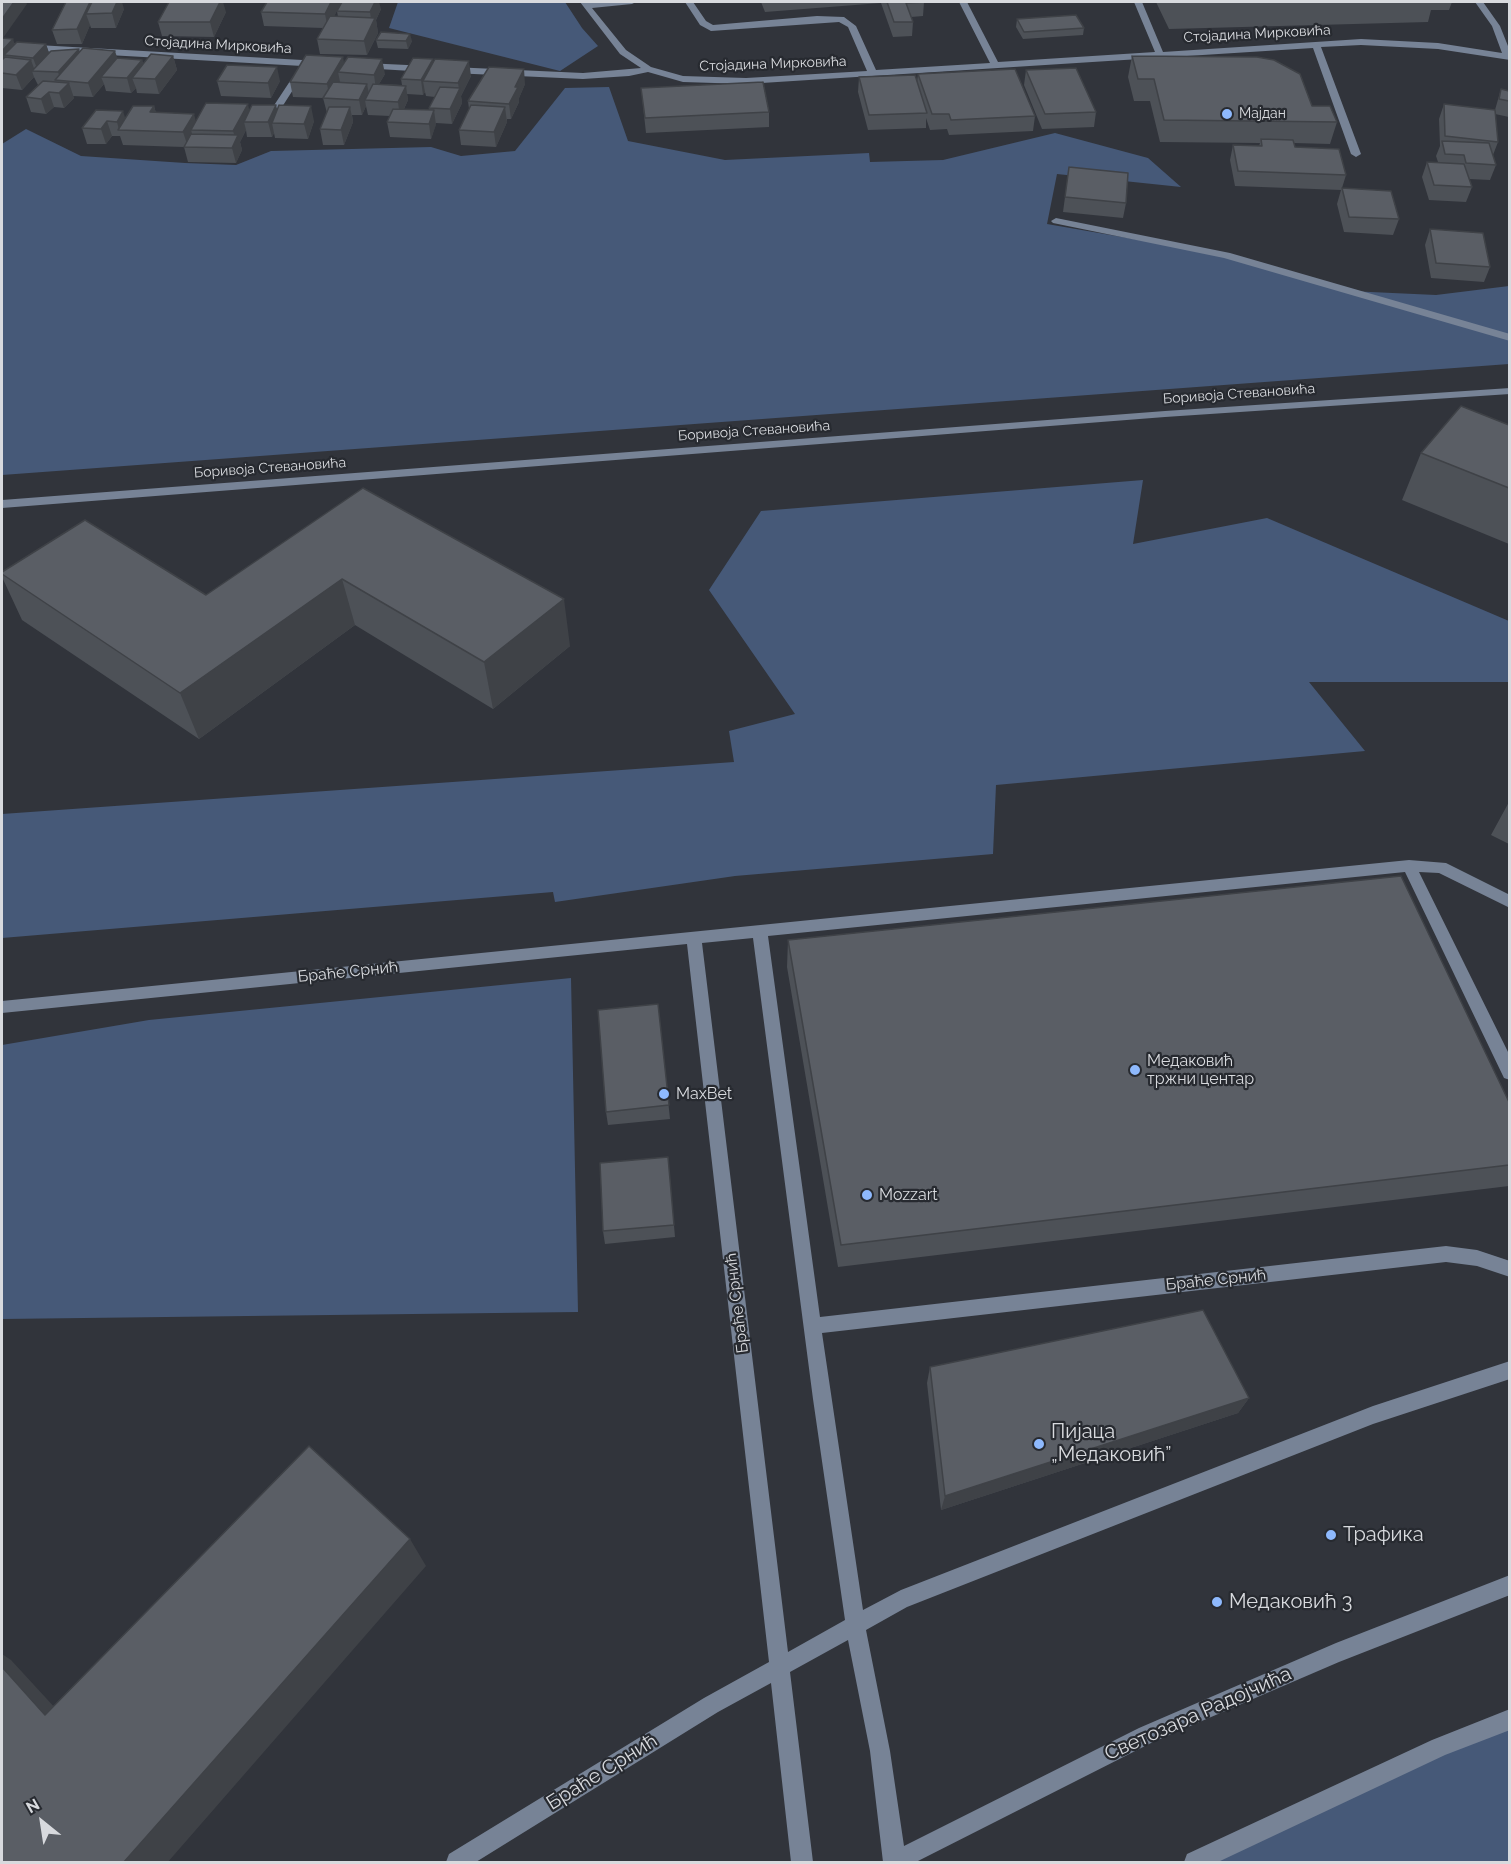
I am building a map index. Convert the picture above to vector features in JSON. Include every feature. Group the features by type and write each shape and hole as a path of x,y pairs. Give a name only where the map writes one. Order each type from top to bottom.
{"street":[{"path":"586,4 632,2"},
{"path":"689,2 703,23 711,28 817,19 841,20 852,26 873,74"},
{"path":"963,2 996,66"},
{"path":"1138,2 1160,54"},
{"path":"1479,2 1496,26 1508,57"},
{"path":"586,4 623,52 648,69"},
{"path":"1316,44 1356,154"},
{"name":"Стојадина Мирковића","path":"353,66 567,76 610,75 648,69 671,77 700,81 746,81 1316,44 1406,44 1508,57"},
{"name":"Стојадина Мирковића","path":"2,46 329,64"},
{"path":"272,116 306,63"},
{"path":"1056,221 1226,255 1509,338"},
{"name":"Боривоја Стевановића","path":"2,504 1165,414 1509,391"},
{"path":"1409,866 1509,1073"},
{"name":"Браће Срнић","path":"2,1007 1409,866 1441,867 1509,902"},
{"path":"760,930 855,1623 880,1751 895,1862"},
{"name":"Браће Срнић","path":"694,937 802,1863"},
{"name":"Браће Срнић","path":"813,1326 1446,1254 1477,1258 1509,1269"},
{"name":"Браће Срнић","path":"457,1863 711,1705 781,1668 855,1623 902,1599 1362,1419 1509,1370"},
{"name":"Светозара Радојчића","path":"895,1862 1146,1735 1336,1653 1509,1585"},
{"path":"1195,1863 1439,1748 1509,1719"}],"shaded area":[{"path":"398,2 565,2 582,28 598,46 560,71 389,28"},
{"path":"609,87 628,141 725,160 869,153 870,162 943,160 1055,133 1148,158 1181,187 1057,174 1047,224 1226,255 1349,291 1436,295 1509,286 1509,364 2,475 2,144 26,129 81,156 236,165 271,151 431,147 461,156 515,151 565,88"},
{"path":"1143,480 1133,544 1267,518 1509,621 1509,682 1309,682 1365,751 996,785 993,854 735,876 555,902 553,892 2,938 2,814 734,762 729,731 795,714 709,590 761,511"},
{"path":"571,978 578,1312 2,1319 2,1045 149,1020"},
{"path":"1509,1719 1509,1862 1195,1862 1277,1826"}],"building":[{"path":"2,2 14,2 2,19"},
{"path":"66,2 90,2 77,29 52,30"},
{"path":"92,2 117,2 112,13 86,14"},
{"path":"169,2 220,2 210,22 158,22"},
{"path":"267,2 331,2 325,14 261,12"},
{"path":"342,2 375,2 370,12 337,11"},
{"path":"887,2 924,2 906,3 913,22 894,22"},
{"path":"1076,15 1084,28 1024,32 1017,19"},
{"path":"330,16 375,18 364,41 317,39"},
{"path":"381,32 410,34 406,41 376,40"},
{"path":"2,38 13,39 2,51"},
{"path":"17,42 46,44 33,58 4,55"},
{"path":"83,48 115,51 88,83 55,80"},
{"path":"79,49 58,72 32,71 51,51"},
{"path":"151,54 173,56 155,79 132,78"},
{"path":"306,55 343,57 327,84 290,82"},
{"path":"1132,56 1257,57 1274,60 1300,74 1312,106 1330,106 1337,122 1164,120 1154,79 1138,79"},
{"path":"5,57 31,60 16,75 2,73 2,60"},
{"path":"348,57 382,59 374,75 338,72"},
{"path":"117,58 142,60 127,78 101,77"},
{"path":"413,58 433,59 421,80 401,79"},
{"path":"435,59 469,61 458,83 423,81"},
{"path":"227,65 277,67 268,83 217,81"},
{"path":"489,67 524,69 509,104 468,101"},
{"path":"1076,68 1096,112 1045,114 1026,70"},
{"path":"1015,69 1035,116 951,120 949,114 932,114 918,74"},
{"path":"915,75 927,113 869,115 859,77"},
{"path":"43,81 69,83 59,93 49,92 41,99 26,97"},
{"path":"333,82 367,84 359,100 323,98"},
{"path":"763,82 769,112 645,118 641,88"},
{"path":"373,84 406,86 398,102 365,100"},
{"path":"440,87 460,88 450,109 429,108"},
{"path":"1501,89 1509,91 1509,101 1499,99"},
{"path":"206,103 248,104 233,131 191,130"},
{"path":"1444,104 1495,110 1498,142 1445,136"},
{"path":"252,105 276,105 268,122 244,122"},
{"path":"279,105 311,106 304,124 272,123"},
{"path":"471,105 505,107 494,132 459,130"},
{"path":"133,106 154,106 150,112 194,114 183,132 118,130"},
{"path":"329,107 350,107 341,130 320,129"},
{"path":"393,109 434,110 429,124 387,122"},
{"path":"96,110 123,111 117,122 107,121 101,129 82,128"},
{"path":"191,134 238,135 232,148 184,147"},
{"path":"1261,139 1293,140 1295,147 1339,149 1346,175 1238,171 1233,145 1262,146"},
{"path":"1442,141 1489,143 1496,165 1466,163 1464,155 1445,154"},
{"path":"1427,162 1464,164 1472,187 1434,185"},
{"path":"1069,167 1128,173 1126,203 1065,197"},
{"path":"1342,188 1391,191 1399,219 1349,217"},
{"path":"1430,229 1483,233 1490,267 1436,263"},
{"path":"1461,406 1509,425 1509,488 1421,453"},
{"path":"363,488 564,599 484,662 342,579 180,693 2,574 85,520 206,595"},
{"name":"Медаковић тржни центар","path":"1401,876 1509,1102 1509,1165 841,1245 788,940"},
{"path":"658,1004 669,1105 606,1112 598,1010"},
{"path":"668,1157 674,1225 603,1231 600,1163"},
{"name":"Пијаца „Медаковић”","path":"1203,1310 1249,1398 945,1496 930,1367"},
{"path":"309,1446 410,1539 123,1863 2,1863 2,1667 45,1715"}],"place":[{"name":"Мајдан","path":"1227,114"},
{"name":"Медаковић тржни центар","path":"1135,1070"},
{"name":"MaxBet","path":"664,1094"},
{"name":"Mozzart","path":"867,1195"},
{"name":"Пијаца „Медаковић”","path":"1039,1444"},
{"name":"Трафика","path":"1331,1535"},
{"name":"Медаковић 3","path":"1217,1602"}]}
